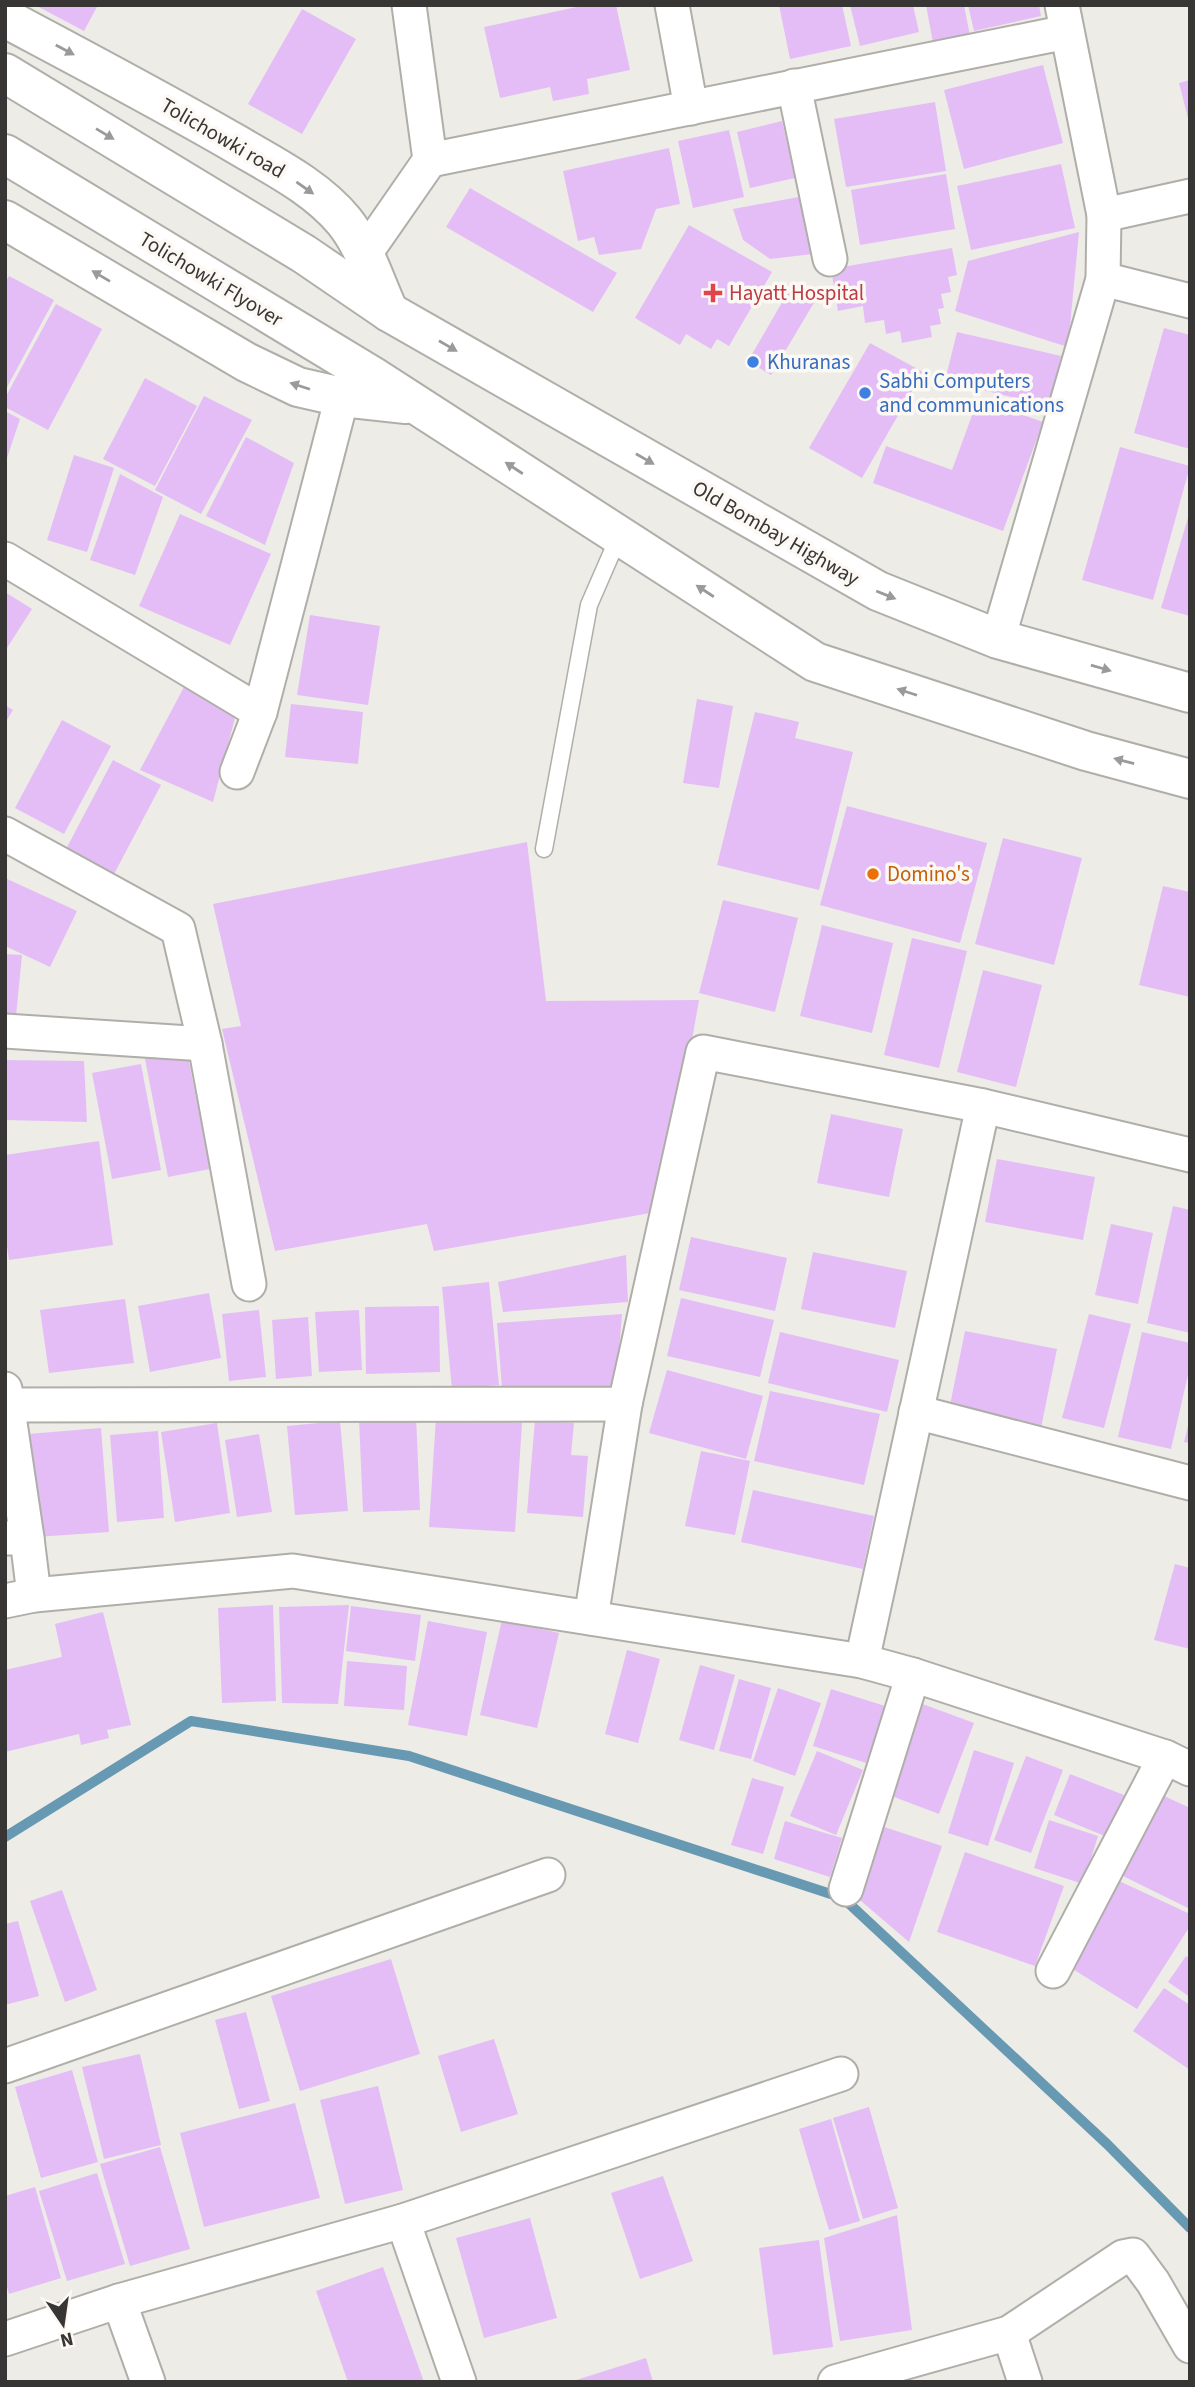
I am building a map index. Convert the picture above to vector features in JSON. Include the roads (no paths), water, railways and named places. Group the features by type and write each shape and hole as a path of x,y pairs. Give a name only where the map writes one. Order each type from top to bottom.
{"main road":[{"name":"Tolichowki road","path":"5,18 192,118 302,185 328,204 346,223 364,256 388,312"},
{"path":"5,73 304,254 388,312"},
{"name":"Tolichowki Flyover","path":"5,154 416,405"},
{"path":"5,220 246,362 299,387 342,397 416,405 815,662 1086,751 1190,779"},
{"name":"Old Bombay Highway","path":"388,312 878,592 998,639 1190,693"}],"street":[{"path":"364,256 430,160 409,5"},
{"path":"672,5 691,108"},
{"path":"430,160 794,86 1065,19 1104,215 1103,278 998,639"},
{"path":"794,86 830,259"},
{"path":"1104,215 1190,197"},
{"path":"1103,278 1190,301"},
{"path":"237,772 260,712 342,397"},
{"path":"5,559 260,712"},
{"path":"5,834 178,929 205,1044 249,1284"},
{"path":"5,1031 205,1044"},
{"path":"591,1618 625,1404 702,1052 983,1106 1190,1156"},
{"path":"862,1661 983,1106"},
{"path":"625,1404 6,1397 20,1598 293,1571 862,1661 913,1675 1178,1763 1053,1971"},
{"path":"916,1412 1190,1483"},
{"path":"846,1889 913,1675"},
{"path":"5,2066 548,1875"},
{"path":"5,2339 119,2301 402,2221 841,2074"},
{"path":"402,2221 458,2382"},
{"path":"835,2382 1009,2333 1124,2257 1133,2255 1153,2282 1190,2346"},
{"path":"119,2301 148,2382"},
{"path":"1009,2333 1025,2382"}],"lane":[{"path":"544,849 589,605 619,536"}],"waterway":[{"path":"5,1837 191,1721 409,1756 843,1898 1107,2144 1190,2228"}],"place":[{"name":"Hayatt Hospital","path":"713,293"},
{"name":"Khuranas","path":"753,362"},
{"name":"Sabhi Computers and communications","path":"865,393"},
{"name":"Domino's","path":"873,874"}]}
